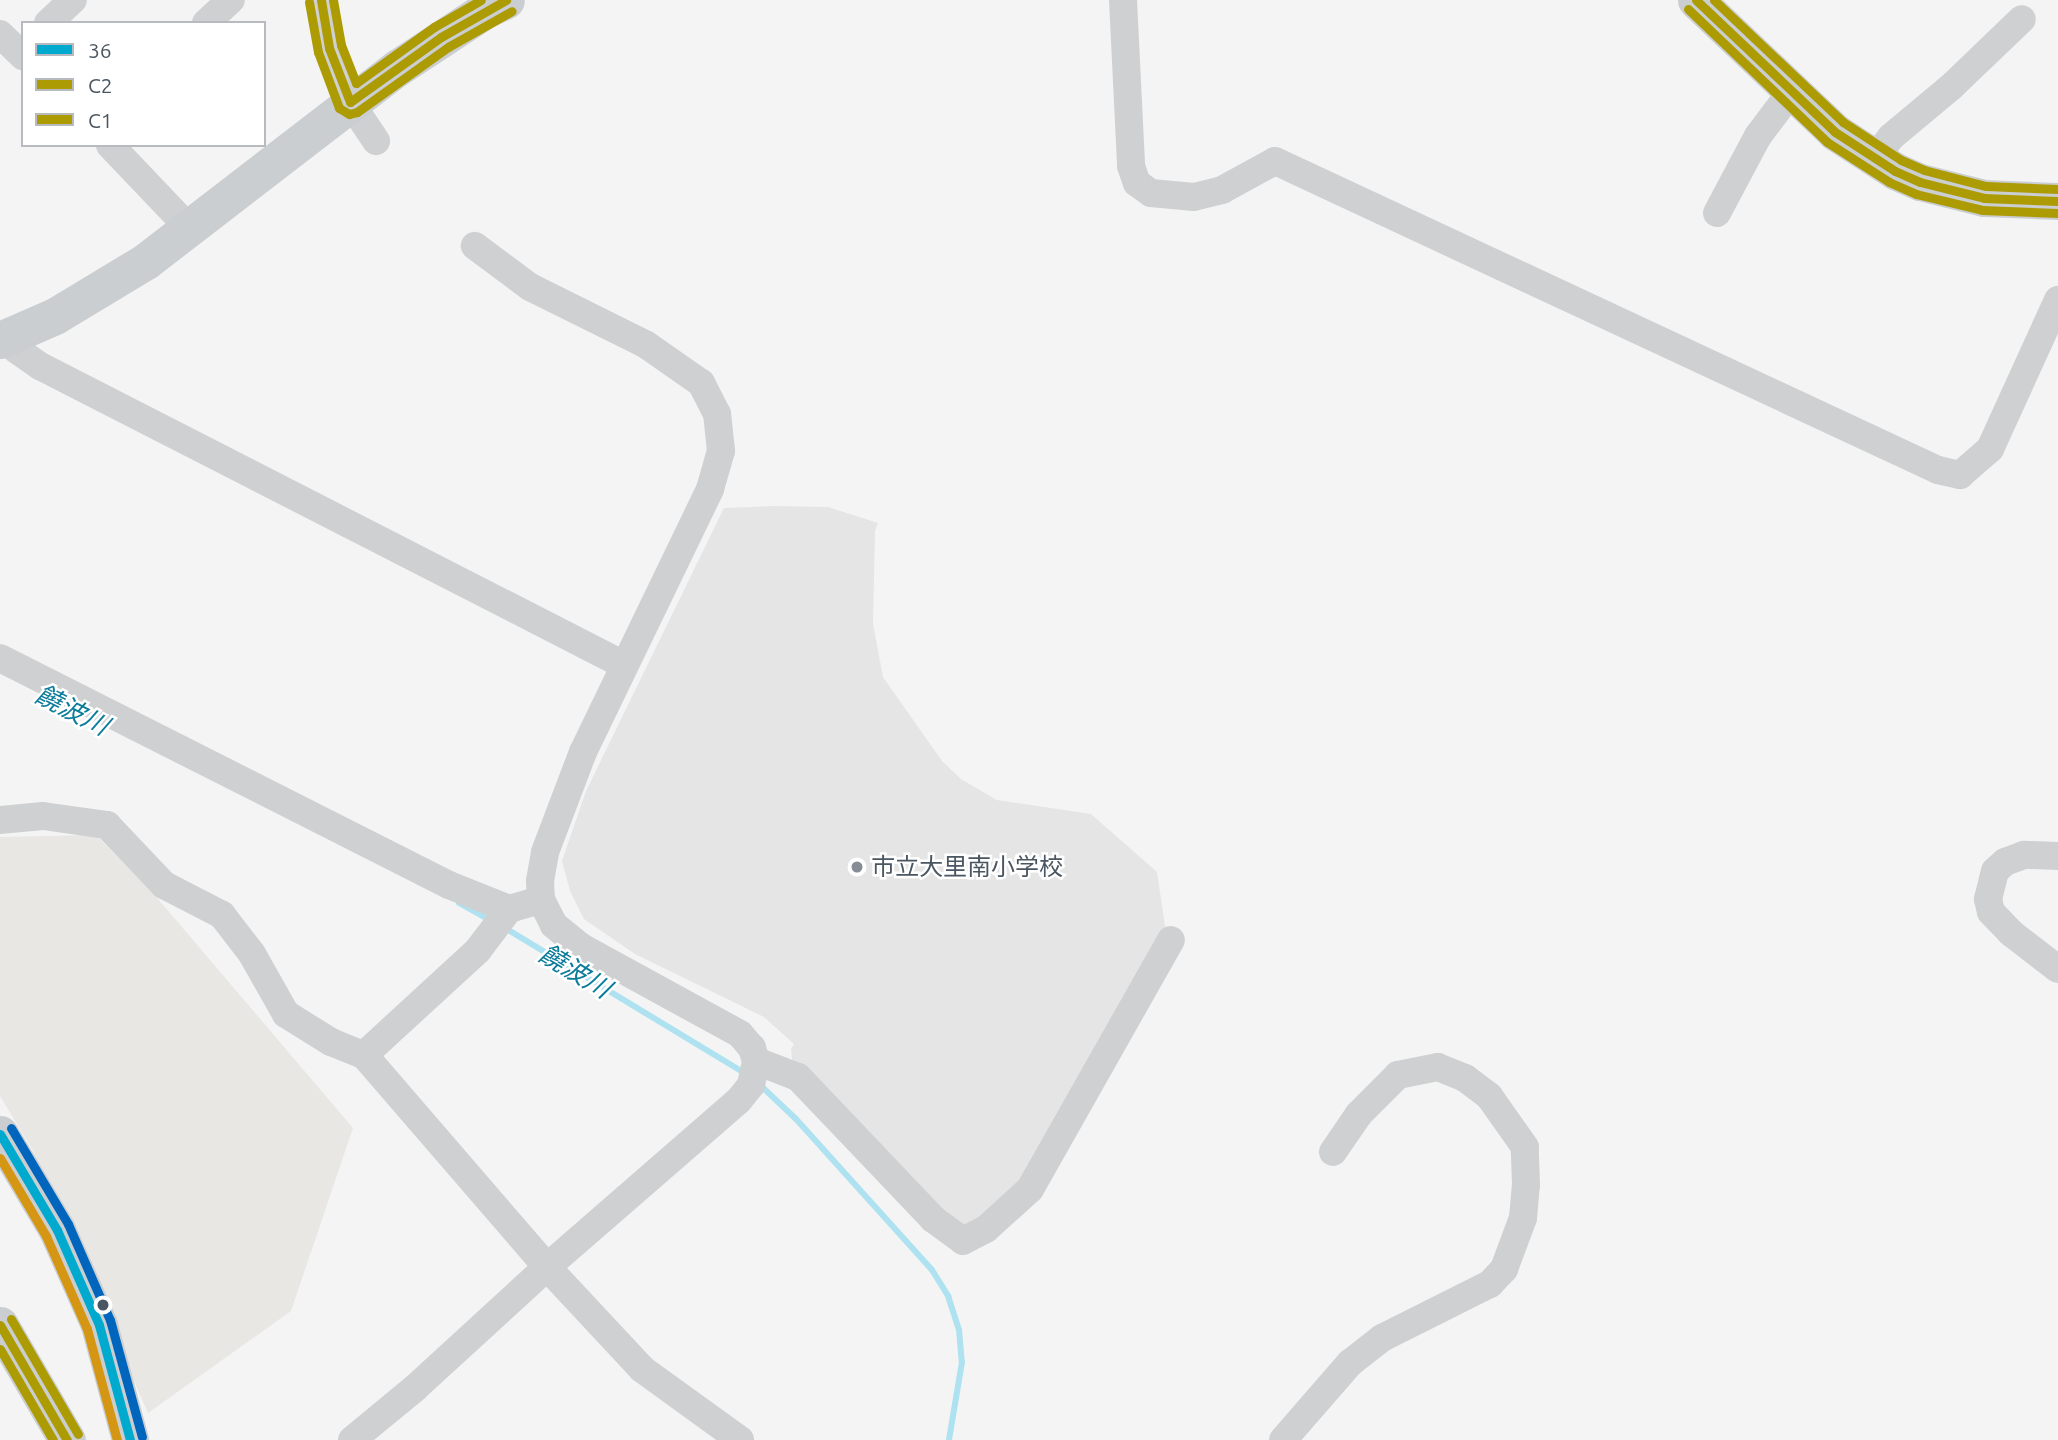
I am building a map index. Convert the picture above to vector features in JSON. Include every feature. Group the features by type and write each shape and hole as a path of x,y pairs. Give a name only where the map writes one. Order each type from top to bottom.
{"main road":[{"path":"4,339 100,290 188,229 350,102 442,37 506,0"},
{"path":"1706,3 1791,92 1835,132 1874,159 1920,182 1952,191 2012,201 2058,201"},
{"path":"0,1134 57,1230 99,1325 130,1440"},
{"path":"0,1325 67,1440"}],"street":[{"path":"50,21 73,0"},
{"path":"208,21 231,0"},
{"path":"321,0 329,48 350,102 376,141"},
{"path":"1123,0 1130,166 1137,183 1152,193 1194,197 1222,190 1275,161 1938,470 1960,475 1990,449 2058,300"},
{"path":"1874,159 1891,137 1951,87 2022,19"},
{"path":"1717,213 1758,136 1791,92"},
{"path":"112,147 188,229"},
{"path":"352,1440 415,1388 547,1267 739,1100 751,1085 756,1061 752,1048 740,1034 581,947 554,925 541,900 540,881 545,852 583,752 710,489 721,451 717,414 701,383 645,344 530,286 475,246"},
{"path":"4,339 40,366 624,666"},
{"path":"0,658 504,915"},
{"path":"0,820 43,816 107,825 164,885 222,915 252,954 286,1014 331,1042 364,1055 547,1267 642,1369 740,1440"},
{"path":"2058,856 2024,855 2004,862 1995,871 1988,899 1991,912 2011,933 2058,969"},
{"path":"364,1055 478,950 504,915 541,900"},
{"path":"756,1061 798,1077 933,1219 963,1241 986,1229 1030,1189 1171,940"},
{"path":"1283,1440 1350,1363 1382,1338 1490,1284 1504,1269 1523,1218 1527,1185 1525,1147 1489,1096 1465,1078 1438,1067 1398,1075 1359,1114 1333,1152"}],"shaded area":[{"name":"市立大里南小学校","path":"828,507 878,523 875,531 873,624 883,677 942,761 961,779 997,800 1091,814 1157,872 1166,933 1024,1185 978,1226 958,1227 793,1069 791,1049 794,1044 764,1017 635,954 584,919 570,891 562,861 586,791 724,508"},
{"path":"96,835 153,893 353,1128 291,1311 148,1413 32,1149 0,1096 0,837"}],"waterway":[{"name":"饒波川","path":"459,903 492,921"},
{"name":"饒波川","path":"505,928 744,1073"},
{"name":"饒波川","path":"758,1083 796,1119 932,1270 948,1296 959,1330 962,1362 949,1440"}],"transit line":[{"name":"C2","path":"321,0 329,48 350,102 441,37 506,0"},
{"path":"333,0 341,45 356,83 434,27 481,0"},
{"name":"C2","path":"1696,0 1835,132 1895,171 1920,182 1984,198 2058,201"},
{"path":"1714,0 1843,122 1901,160 1924,170 1986,186 2058,189"},
{"name":"C1","path":"309,2 318,52 339,108 349,114 357,112 448,47 512,11"},
{"name":"C1","path":"1688,9 1827,142 1889,182 1916,194 1982,210 2058,213"},
{"path":"11,1128 68,1224 110,1320 142,1437"},
{"name":"36","path":"0,1134 57,1230 99,1325 130,1440"},
{"path":"0,1158 46,1236 87,1329 117,1440"},
{"path":"11,1319 78,1434"},
{"name":"C2","path":"0,1325 67,1440"},
{"name":"C1","path":"0,1349 53,1440"}],"place":[{"name":"市立大里南小学校","path":"857,867"}]}
